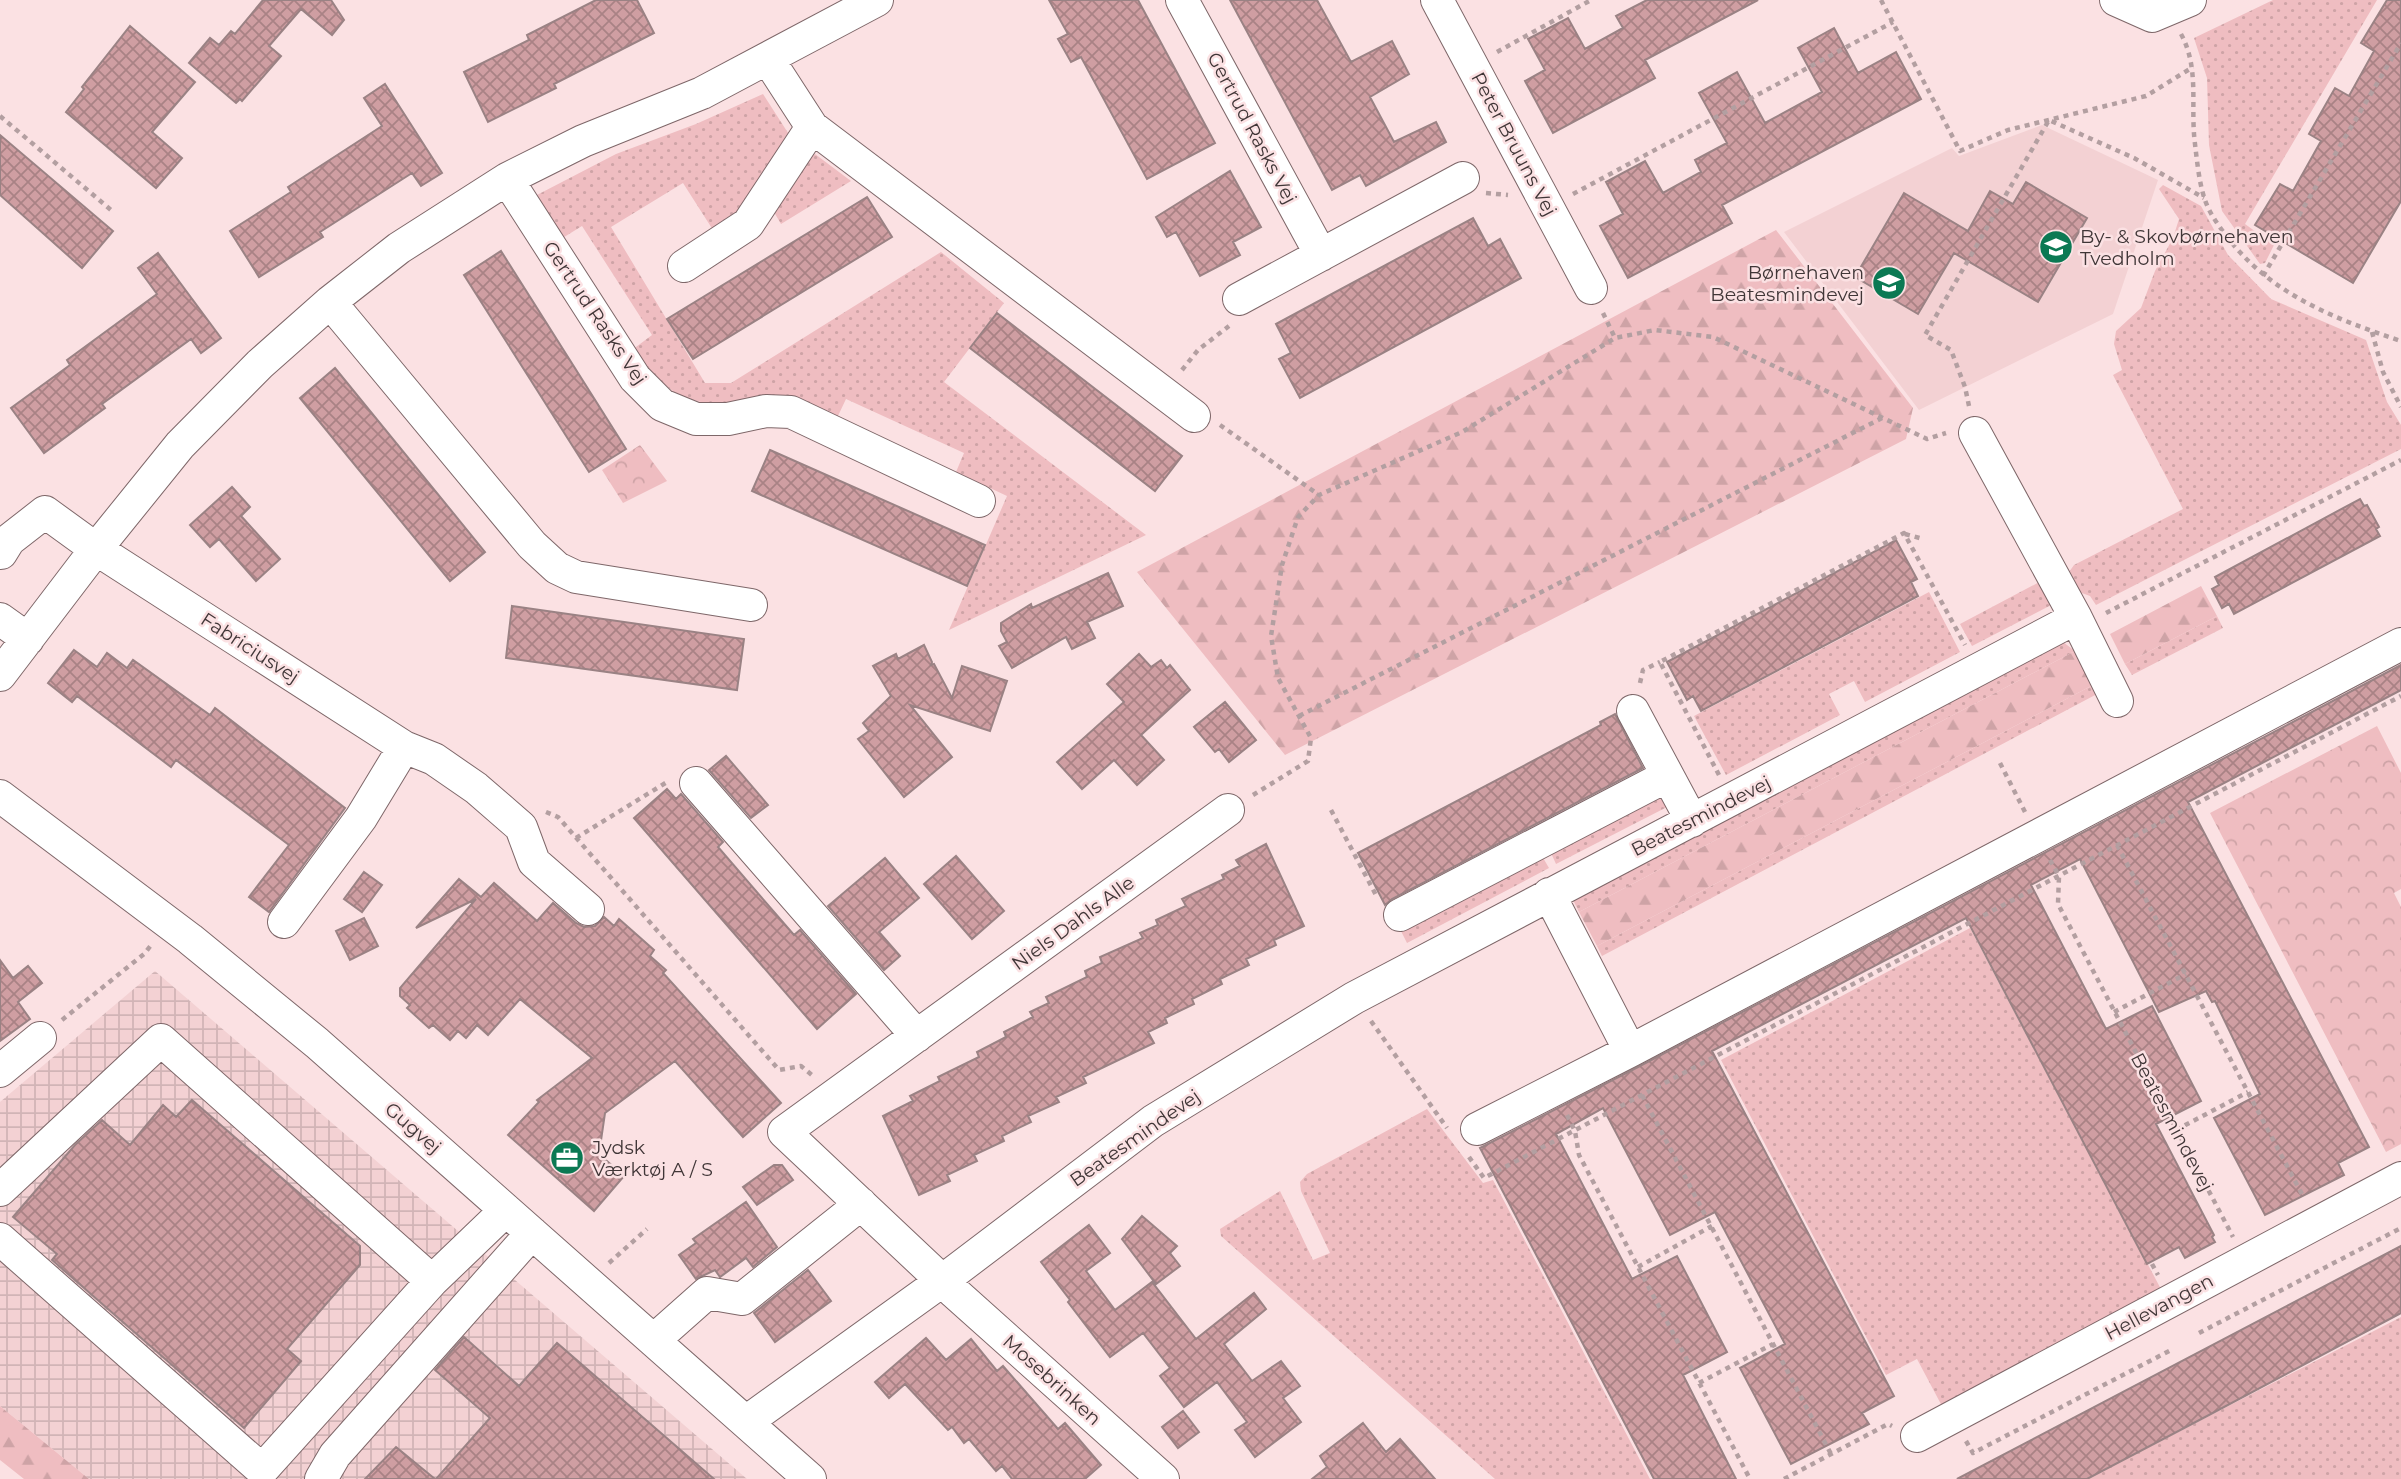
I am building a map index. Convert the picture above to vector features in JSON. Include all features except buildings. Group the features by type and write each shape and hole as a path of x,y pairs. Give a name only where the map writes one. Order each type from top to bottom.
{"street":[{"path":"0,675 180,445 260,364 330,302 399,248 507,179 583,141 702,93 877,0"},
{"name":"Gertrud Rasks Vej","path":"1182,0 1321,255"},
{"name":"Peter Bruuns Vej","path":"1437,0 1591,288"},
{"path":"2116,0 2152,16 2190,0"},
{"path":"768,59 811,127 1194,416"},
{"path":"684,266 748,224 811,127"},
{"path":"1239,299 1463,178"},
{"name":"Gertrud Rasks Vej","path":"507,179 635,379 662,405 696,419 728,419 766,411 791,412 979,501"},
{"path":"330,302 532,545 556,568 576,577 751,605"},
{"path":"1975,433 2118,701"},
{"path":"1,553 9,540 45,512 96,549"},
{"name":"Fabriciusvej","path":"96,549 404,747 434,759 476,788 521,827 534,862 588,909"},
{"name":"Beatesmindevej","path":"746,1422 942,1281 1153,1121 1354,998 2076,618"},
{"path":"0,619 27,639"},
{"path":"1477,1129 2401,645"},
{"path":"1633,711 1692,821"},
{"path":"284,922 362,818 404,747"},
{"path":"1400,915 1667,776"},
{"path":"696,783 917,1036"},
{"name":"Gugvej","path":"0,796 169,923 317,1043 810,1479"},
{"name":"Niels Dahls Alle","path":"942,1281 784,1132 1228,810"},
{"path":"1549,894 1630,1051"},
{"path":"0,1071 40,1038"},
{"path":"0,1190 162,1040 432,1281"},
{"name":"Hellevangen","path":"1917,1436 2401,1178"},
{"path":"654,1340 706,1293 742,1299 861,1204"},
{"path":"0,1240 262,1470 432,1281 506,1210"},
{"path":"321,1479 335,1455 533,1233"},
{"name":"Mosebrinken","path":"942,1281 1163,1479"}],"path":[{"path":"1472,65 1591,0"},
{"path":"1881,0 1960,150 2008,130 2146,96 2193,66 2194,142 2204,198 2218,225 2246,260 2294,298 2401,341"},
{"path":"1463,178 1473,191 1506,196 1542,195 1893,22"},
{"path":"2263,276 2401,43"},
{"path":"0,116 111,210"},
{"path":"2049,120 2134,158 2204,198"},
{"path":"1975,433 1965,387 1951,350 1925,335 2049,120"},
{"path":"1164,393 1198,350 1242,317 1239,299"},
{"path":"1228,810 1308,761 1311,738 1278,678 1271,636 1282,565 1298,517 1319,495 1462,432 1615,338 1656,330 1713,337 1927,439 1960,428 1975,433"},
{"path":"2372,331 2383,372 2401,407"},
{"path":"1194,416 1207,416 1319,495"},
{"path":"1299,716 1882,418"},
{"path":"2076,618 2099,616 2401,460"},
{"path":"1904,533 1979,670"},
{"path":"1643,670 1904,533 1923,539"},
{"path":"1660,662 1732,800"},
{"path":"1575,1131 2401,696"},
{"name":"Beatesmindevej","path":"2000,764 2059,876 2058,904 2234,1239"},
{"path":"576,838 665,782 696,783"},
{"path":"506,814 538,809 558,817 779,1070 800,1066 833,1097"},
{"path":"1331,810 1383,910 1400,915"},
{"path":"2118,845 2306,1202"},
{"path":"40,1038 144,954 169,923"},
{"path":"2115,1012 2186,974"},
{"path":"1555,1090 1575,1131 1579,1155 1750,1479"},
{"path":"2176,1130 2248,1092"},
{"path":"1643,1095 1831,1454"},
{"path":"1638,1267 1712,1226"},
{"path":"2199,1333 2401,1227"},
{"path":"589,1282 647,1229"},
{"path":"1699,1383 1773,1344"},
{"path":"1953,1417 1973,1453 2171,1350"},
{"path":"1784,1479 1888,1424 1917,1436"}],"shaded area":[{"path":"2042,125 2158,180 2113,314 1919,410 1784,232 1952,148 1959,156"},
{"path":"155,971 747,1479 89,1479 0,1406 0,1102"}],"green space":[{"path":"2273,0 2377,0 2245,224 2274,245 2265,263 2260,264 2222,211 2209,145 2207,78 2194,38"},
{"path":"763,94 790,136 741,214 713,230 683,183 611,227 705,383 731,383 941,252 1004,303 944,382 1146,535 949,630 1007,496 956,472 964,453 846,399 837,418 736,403 713,405 680,397 652,374 632,350 652,335 582,226 561,239 535,196 616,154 696,124"},
{"path":"815,154 851,181 781,224 774,212 803,163"},
{"path":"2163,185 2201,206 2228,255 2271,299 2366,340 2387,402 2401,425 2401,449 2096,605 2090,596 2079,592 2069,572 2074,565 2183,509 2113,375 2122,370 2114,344 2116,331 2141,308 2179,219 2159,189"},
{"path":"1776,230 1913,408 1906,439 1285,755 1137,572"},
{"path":"640,445 667,481 623,503 602,470"},
{"path":"2045,579 2057,602 1972,646 1960,624"},
{"path":"2201,586 2217,616 2125,664 2110,634"},
{"path":"1929,592 1960,652 1865,702 1854,681 1829,694 1840,715 1726,775 1694,716"},
{"path":"2217,616 2223,628 2132,675 2125,664"},
{"path":"2063,642 2075,651 1579,912 1573,900"},
{"path":"2075,651 2093,685 1597,946 1579,912"},
{"path":"2093,685 2097,694 1602,956 1597,946"},
{"path":"2377,726 2401,773 2401,889 2394,893 2401,907 2401,1144 2386,1152 2210,813"},
{"path":"1663,794 1669,806 1556,864 1551,853"},
{"path":"1542,856 1549,868 1407,943 1401,931"},
{"path":"1970,928 2163,1293 1943,1408 1917,1359 1886,1375 1721,1060"},
{"path":"1427,1109 1483,1183 1493,1180 1650,1479 1495,1479 1221,1236 1220,1229 1280,1191 1313,1260 1330,1253 1301,1191 1300,1182 1307,1174"},
{"path":"2401,1317 2401,1479 2087,1479"},
{"path":"0,1406 89,1479 24,1479 0,1460"}],"place":[{"name":"By- & Skovbørnehaven Tvedholm","path":"2056,247"},
{"name":"Børnehaven Beatesmindevej","path":"1889,283"},
{"name":"Jydsk Værktøj A / S","path":"567,1158"}]}
